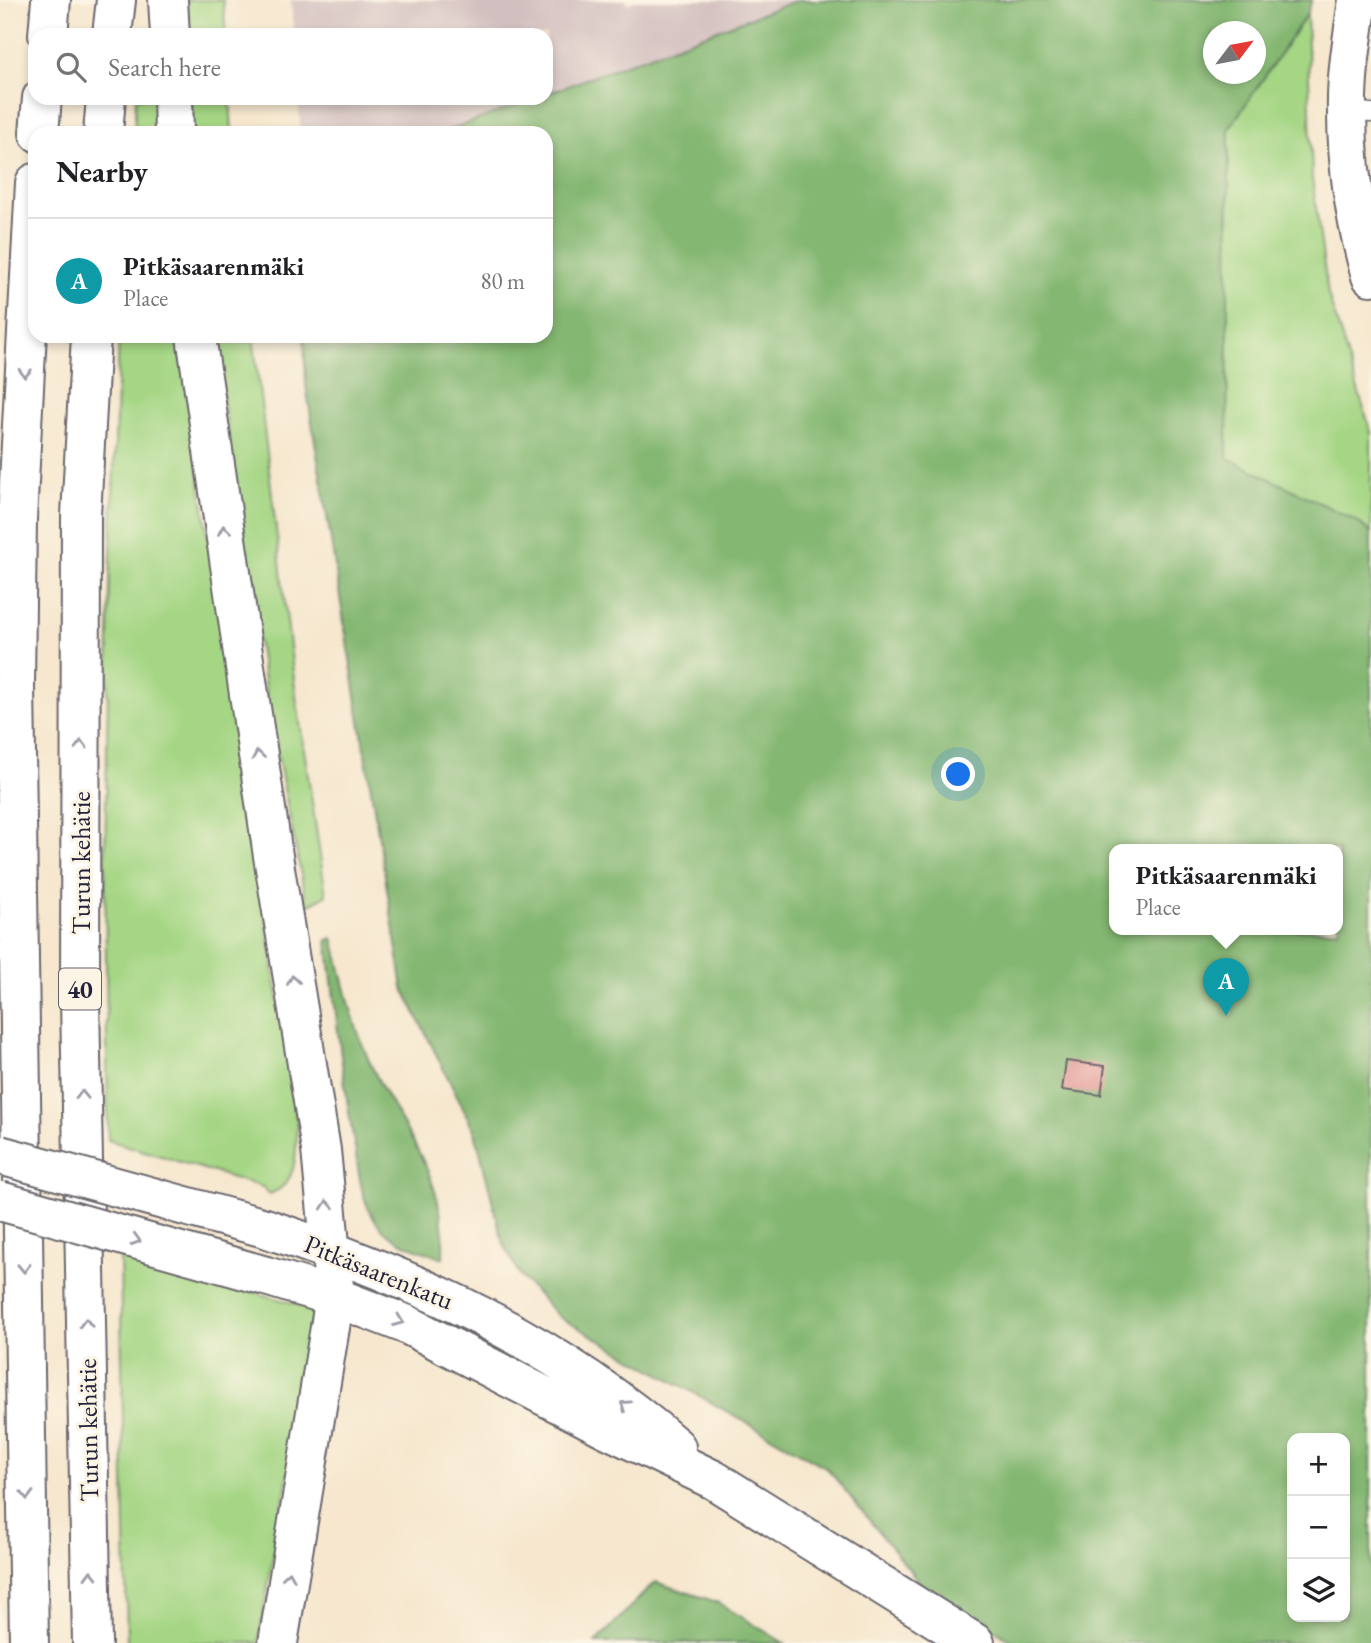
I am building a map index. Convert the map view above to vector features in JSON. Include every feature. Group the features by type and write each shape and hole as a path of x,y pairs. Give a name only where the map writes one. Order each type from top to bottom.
{"main road":[{"path":"49,28 51,0"},
{"path":"113,28 116,0"},
{"path":"168,0 170,28"},
{"path":"1358,0 1349,65 1359,112 1349,151 1357,213 1371,276"},
{"path":"40,126 41,105"},
{"path":"104,126 105,105"},
{"path":"173,105 174,126"},
{"name":"40","path":"28,314 17,519 15,685 29,1643"},
{"name":"Turun kehätie","path":"90,343 81,515 80,1000 92,1643"},
{"path":"196,343 273,856 321,1150 335,1297 278,1643"},
{"path":"0,789 15,685"},
{"name":"Pitkäsaarenkatu","path":"0,1155 265,1228 331,1250 476,1312 527,1340 635,1411 714,1480"},
{"name":"Pitkäsaarenkatu","path":"0,1201 266,1276 335,1297 408,1325 606,1428 714,1480 975,1643"}],"shaded area":[{"path":"291,0 626,0 627,4 638,0 798,0 553,91 553,28 293,28"},
{"path":"299,105 517,105 461,126 300,126"}],"green space":[{"path":"185,0 223,0 225,28 187,28"},
{"path":"798,0 1312,0 1307,14 1266,74 1266,21 1203,21 1203,84 1260,84 1229,129 1227,458 1357,521 1371,533 1371,1643 1015,1643 925,1589 827,1468 559,1317 521,1277 503,1243 475,1132 403,988 306,386 304,343 553,343 553,126 461,126 517,105 553,105 553,91"},
{"path":"1307,14 1312,178 1328,294 1371,432 1371,533 1357,521 1227,459 1229,129 1260,84 1266,84 1266,74"},
{"path":"136,105 161,105 162,126 134,126"},
{"path":"191,105 230,105 232,126 193,126"},
{"path":"119,343 179,343 297,1124 296,1155 291,1175 286,1183 269,1194 263,1187 108,1140 105,864 110,578"},
{"path":"215,343 254,343 296,696 326,895 307,906 267,701"},
{"path":"333,938 361,1042 379,1082 418,1152 438,1200 443,1258 408,1246 384,1231 372,1216 364,1197 350,1122 327,940"},
{"path":"120,1254 317,1310 258,1643 127,1643"},
{"path":"655,1582 717,1602 784,1643 595,1643"}],"building":[{"path":"1066,1061 1105,1066 1101,1095 1062,1090"}],"place":[{"name":"Pitkäsaarenmäki","path":"1226,1016"}]}
